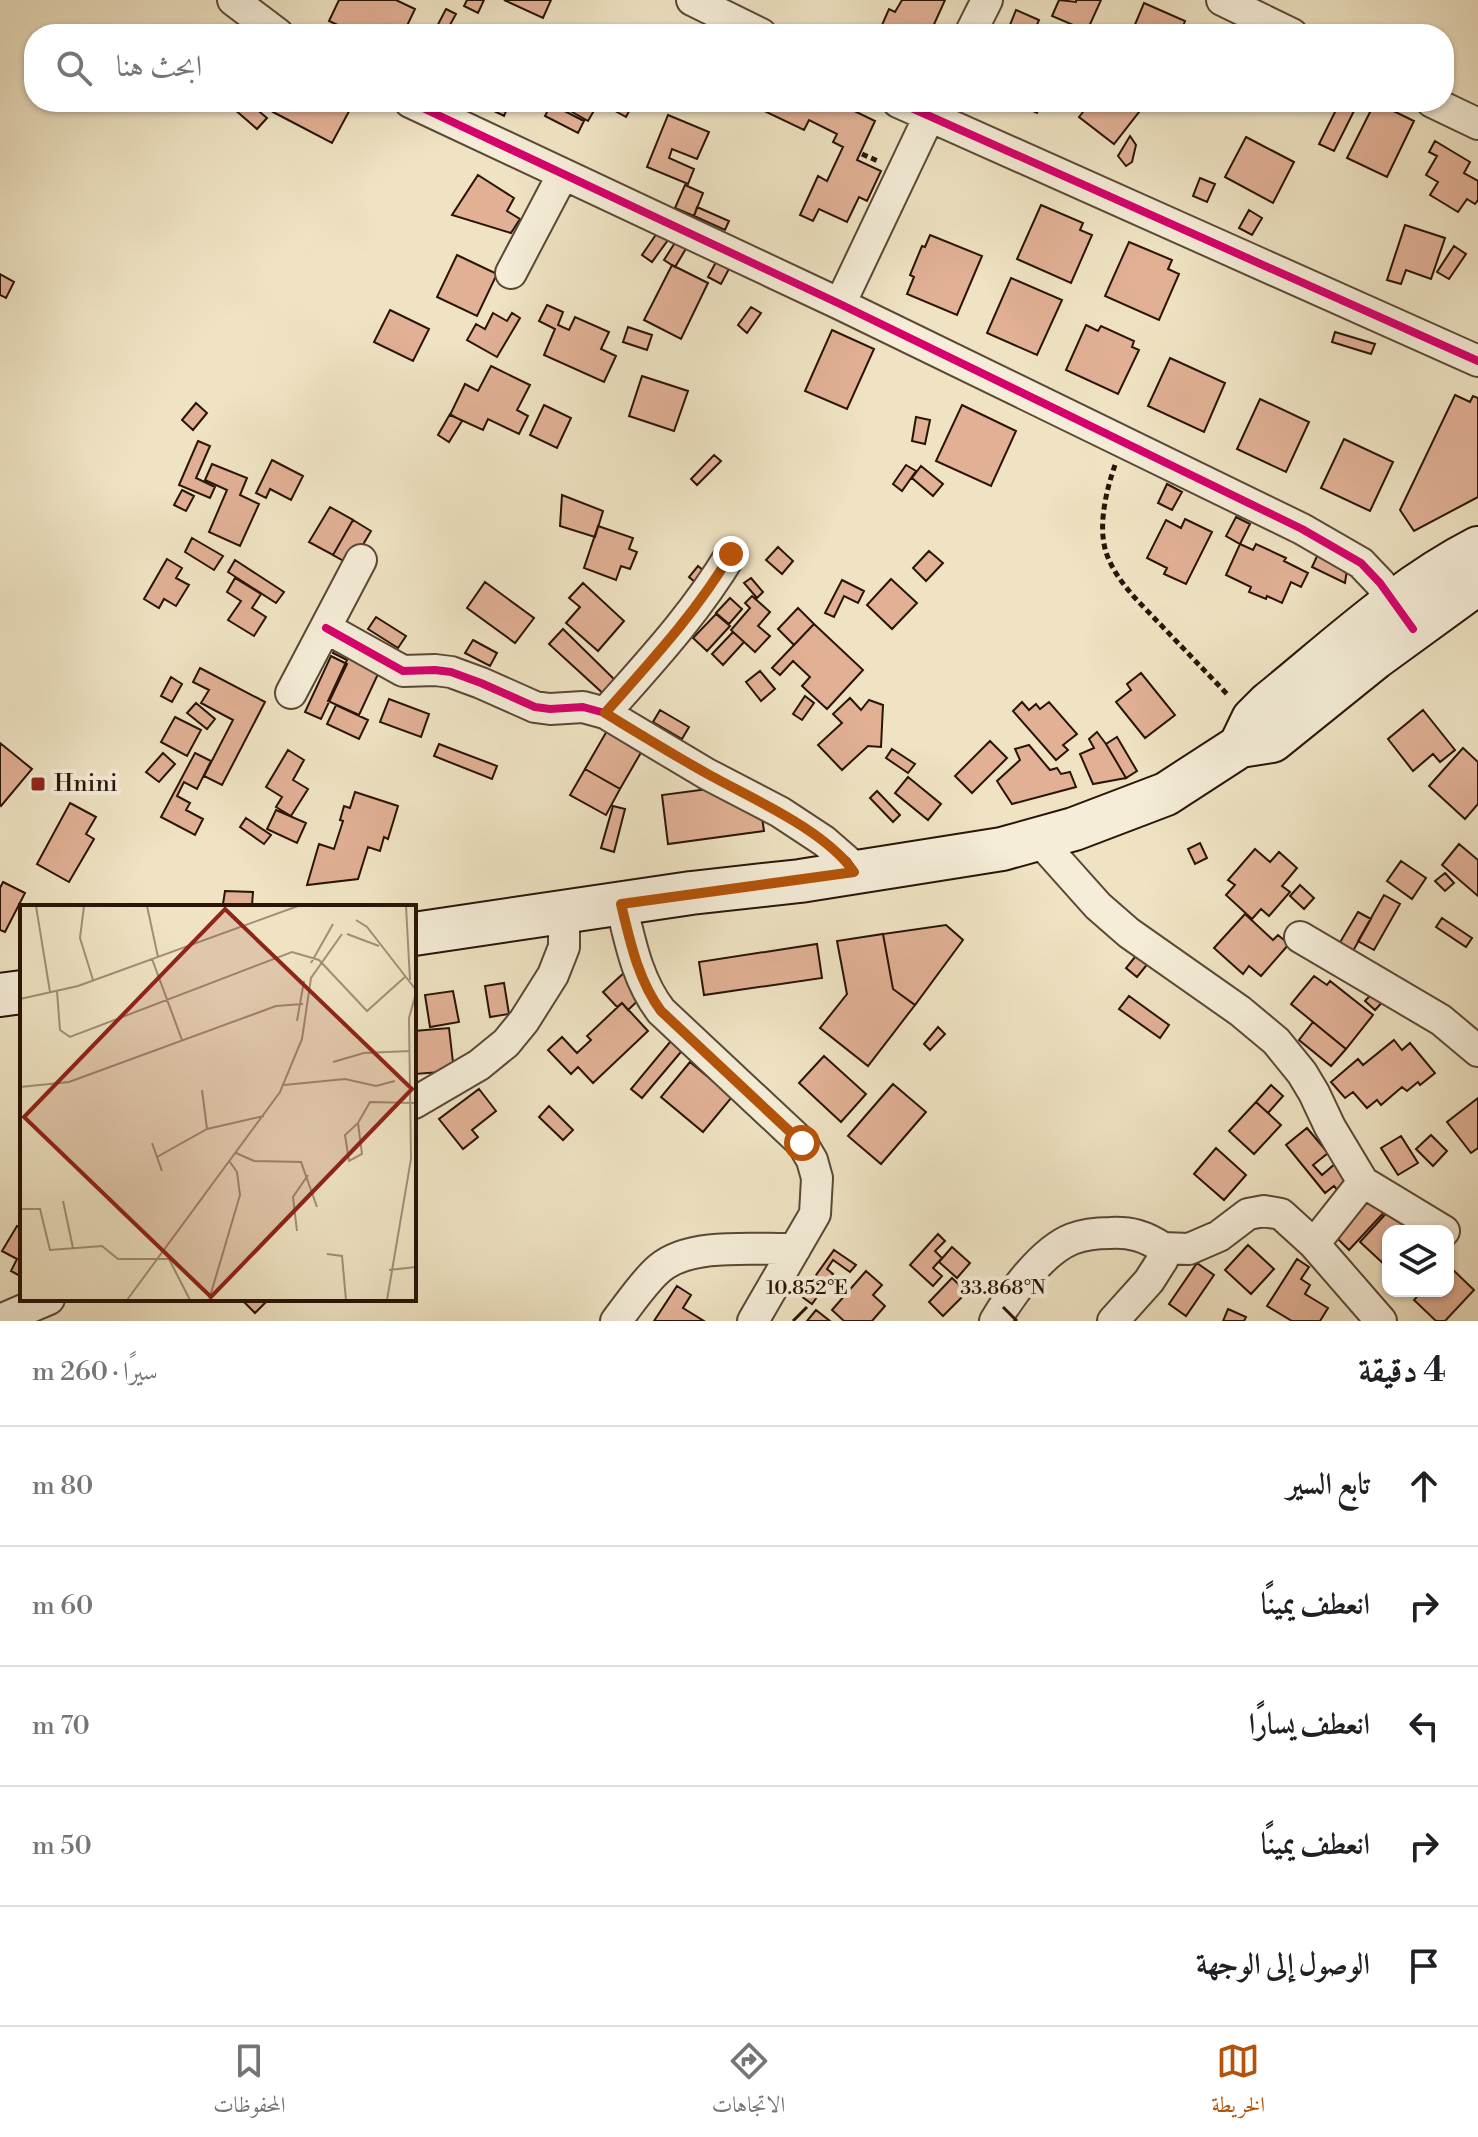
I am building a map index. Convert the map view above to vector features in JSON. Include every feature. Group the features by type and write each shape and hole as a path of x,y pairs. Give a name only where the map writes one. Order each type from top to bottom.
{"main road":[{"path":"1403,616 1443,566 1478,548"},
{"path":"416,934 1002,849 1119,814 1166,794 1240,746 1253,719 1268,704 1403,616 1478,583"},
{"path":"0,995 20,992"}],"street":[{"path":"233,0 265,24"},
{"path":"692,0 741,24"},
{"path":"975,24 987,0"},
{"path":"1222,0 1271,24"},
{"path":"431,112 840,304 1302,529 1361,563 1380,583 1403,616"},
{"path":"840,304 931,112"},
{"path":"936,112 1478,361"},
{"path":"1453,112 1478,124"},
{"path":"511,273 563,174"},
{"path":"605,713 678,630 709,590 731,554"},
{"path":"291,693 361,560"},
{"path":"326,628 403,671 451,672 535,707 583,707 605,713 707,774 780,812 824,841 847,861 854,872"},
{"path":"1039,840 1098,906 1129,933 1240,1011 1276,1041 1308,1083 1363,1182 1434,1225"},
{"path":"621,904 636,962 654,1002 802,1143 812,1160 817,1178 815,1214 753,1321"},
{"path":"416,1102 479,1065 506,1043 524,1021 553,975 564,947 564,912"},
{"path":"1300,937 1441,1020 1478,1051"},
{"path":"1314,1244 1363,1182"},
{"path":"995,1321 1011,1294 1044,1258 1070,1240 1090,1234 1125,1232 1145,1236 1163,1248 1189,1249 1219,1236 1248,1214 1264,1211 1281,1214 1314,1244 1381,1321"},
{"path":"1113,1321 1149,1281 1163,1259 1163,1248"},
{"path":"616,1321 659,1268 677,1257 703,1250 795,1249"},
{"path":"0,1320 44,1301"}],"path":[{"path":"1124,442 1111,478 1102,523 1106,554 1119,578 1138,600 1227,694"}],"building":[{"path":"339,0 396,0 415,9 408,24 335,24 329,21"},
{"path":"467,0 484,0 478,13 464,6"},
{"path":"504,0 551,0 543,18"},
{"path":"902,0 945,0 934,24 882,24 889,9 895,12"},
{"path":"1059,0 1101,0 1090,24 1071,24 1052,16"},
{"path":"1144,3 1185,21 1184,24 1135,24"},
{"path":"446,9 456,14 450,24 438,24"},
{"path":"1016,10 1039,20 1037,24 1010,24"},
{"path":"237,112 260,112 267,118 257,129"},
{"path":"273,112 349,112 332,143"},
{"path":"547,112 567,112 584,121 578,133 545,116"},
{"path":"572,112 593,112 588,121"},
{"path":"766,112 857,112 875,121 857,160 881,171 867,201 859,197 847,222 819,209 813,221 800,215 818,176 827,181 843,147 833,142 837,134 809,120 804,130"},
{"path":"1083,112 1139,112 1114,144 1079,117"},
{"path":"1335,112 1354,112 1334,151 1319,144"},
{"path":"1370,112 1396,112 1414,121 1387,177 1347,158"},
{"path":"668,115 709,132 697,159 672,149 669,158 694,169 688,184 647,167"},
{"path":"1130,136 1136,145 1132,162 1126,166 1118,156"},
{"path":"1246,137 1294,162 1273,203 1225,177"},
{"path":"1435,141 1470,162 1464,173 1478,181 1478,200 1475,204 1467,199 1458,212 1430,195 1438,182 1426,175 1437,156 1429,152"},
{"path":"478,175 514,198 507,211 520,219 511,233 452,215"},
{"path":"1200,178 1215,184 1207,202 1193,196"},
{"path":"685,185 703,193 694,216 675,208"},
{"path":"1041,205 1083,223 1080,230 1092,235 1071,283 1017,259"},
{"path":"697,207 729,221 725,230 694,216"},
{"path":"1249,210 1262,218 1252,235 1239,228"},
{"path":"1405,225 1445,238 1431,279 1406,270 1401,284 1387,280"},
{"path":"657,233 668,240 652,262 642,255"},
{"path":"930,235 982,256 957,315 907,294 914,277 910,275"},
{"path":"676,241 687,247 675,267 664,260"},
{"path":"1129,242 1172,260 1168,269 1179,274 1159,320 1105,296"},
{"path":"1454,246 1466,254 1449,279 1437,272"},
{"path":"457,255 497,274 477,316 437,297"},
{"path":"717,260 730,267 721,284 708,277"},
{"path":"672,265 708,283 681,339 644,320"},
{"path":"0,274 14,282 6,298 0,295"},
{"path":"1011,278 1062,300 1037,355 987,333"},
{"path":"547,305 563,312 558,325 569,330 575,317 609,332 601,349 616,356 604,382 544,355 555,329 539,321"},
{"path":"751,307 761,313 747,333 738,325"},
{"path":"390,310 429,329 413,361 374,342"},
{"path":"493,313 507,321 512,313 520,318 497,357 467,340 476,324 485,329"},
{"path":"1086,325 1098,331 1101,326 1134,341 1132,347 1139,350 1118,394 1066,370"},
{"path":"628,327 652,335 647,350 623,342"},
{"path":"832,330 874,349 847,409 805,391"},
{"path":"1335,332 1375,344 1371,354 1332,342"},
{"path":"1170,358 1225,383 1204,432 1148,406"},
{"path":"491,366 530,385 517,410 528,416 519,434 488,419 483,430 450,415 465,384 478,391"},
{"path":"642,376 688,391 674,431 629,416"},
{"path":"1455,395 1470,402 1473,396 1478,398 1478,497 1414,531 1400,510"},
{"path":"1260,399 1309,422 1286,472 1237,449"},
{"path":"196,403 207,413 193,430 182,420"},
{"path":"544,405 571,418 557,448 530,435"},
{"path":"962,405 1016,431 991,486 936,461"},
{"path":"450,414 462,421 449,442 438,435"},
{"path":"916,417 930,420 925,444 912,441"},
{"path":"1344,439 1393,462 1370,511 1321,488"},
{"path":"198,441 210,446 196,478 215,487 210,498 179,485"},
{"path":"714,455 721,461 697,485 691,479"},
{"path":"272,460 303,476 291,500 270,489 266,498 256,493"},
{"path":"212,464 247,478 240,495 259,504 240,546 209,532 227,490 205,480"},
{"path":"906,465 916,471 902,491 893,484"},
{"path":"921,466 943,484 933,496 912,478"},
{"path":"1167,484 1182,492 1172,510 1158,503"},
{"path":"182,490 194,496 186,511 174,505"},
{"path":"562,495 603,511 595,537 560,526"},
{"path":"330,507 353,520 333,555 309,542"},
{"path":"1236,517 1250,524 1240,544 1226,536"},
{"path":"1185,519 1212,532 1186,584 1164,574 1167,568 1147,558 1166,520 1181,528"},
{"path":"353,520 371,531 351,565 333,555"},
{"path":"598,526 633,538 629,549 637,552 630,569 621,566 616,580 584,568"},
{"path":"192,538 223,556 214,570 185,552"},
{"path":"1240,544 1253,550 1256,544 1308,573 1301,587 1291,582 1282,603 1249,592 1251,587 1226,575"},
{"path":"778,547 793,561 782,574 766,560"},
{"path":"929,551 943,563 926,581 913,568"},
{"path":"1318,554 1347,569 1345,583 1312,567"},
{"path":"167,559 182,568 176,578 189,585 176,606 164,599 159,608 144,599"},
{"path":"235,560 284,592 276,603 228,572"},
{"path":"698,566 710,576 701,587 689,577"},
{"path":"235,578 261,594 252,608 266,617 254,636 228,620 241,601 227,592"},
{"path":"751,578 763,592 757,598 744,583"},
{"path":"891,579 917,603 892,629 867,605"},
{"path":"842,580 864,591 858,603 844,596 834,617 825,613"},
{"path":"485,582 534,618 515,643 467,608"},
{"path":"583,583 624,621 598,651 566,623 580,607 569,598"},
{"path":"752,596 770,612 758,626 770,636 755,652 731,630 750,608 745,603"},
{"path":"730,598 742,609 729,624 716,613"},
{"path":"798,608 814,624 794,645 778,629"},
{"path":"716,614 730,626 707,651 693,638"},
{"path":"376,617 406,636 398,648 368,629"},
{"path":"814,624 863,670 827,709 802,686 810,677 793,661 780,675 772,668"},
{"path":"563,629 619,684 607,697 549,644"},
{"path":"733,632 744,642 723,665 712,654"},
{"path":"340,637 385,659 359,715 328,701 347,660 333,653"},
{"path":"473,640 497,653 490,666 465,653"},
{"path":"331,656 347,664 321,719 305,712"},
{"path":"200,668 265,702 222,785 204,776 233,720 201,703 209,690 193,682"},
{"path":"760,671 775,689 761,701 746,682"},
{"path":"1141,673 1175,715 1145,738 1116,702 1131,690 1127,684"},
{"path":"171,677 182,684 172,702 161,696"},
{"path":"805,696 814,703 802,720 793,714"},
{"path":"850,698 861,710 869,700 883,705 881,747 868,746 842,770 818,745 842,723 833,714"},
{"path":"389,699 429,714 421,737 380,722"},
{"path":"1022,702 1029,710 1036,704 1040,709 1049,702 1077,734 1063,745 1068,750 1056,760 1013,711"},
{"path":"196,703 215,719 207,729 187,713"},
{"path":"336,705 368,720 359,739 327,724"},
{"path":"660,710 689,727 682,739 653,722"},
{"path":"1423,710 1455,750 1440,762 1433,754 1413,771 1388,739"},
{"path":"175,717 201,730 187,756 161,742"},
{"path":"608,729 643,749 620,789 585,769"},
{"path":"1097,732 1126,778 1093,784 1080,754 1094,748 1089,739"},
{"path":"1117,737 1137,771 1126,778 1106,744"},
{"path":"990,741 1007,758 972,793 955,776"},
{"path":"0,743 32,769 1,806 0,805"},
{"path":"439,744 497,766 492,779 434,756"},
{"path":"1029,745 1050,770 1057,768 1061,774 1070,772 1076,787 1012,804 997,781 1020,760 1015,749"},
{"path":"1463,748 1478,762 1478,804 1465,819 1429,786"},
{"path":"892,749 915,764 908,773 886,758"},
{"path":"288,750 304,760 293,780 308,789 291,816 276,807 282,797 266,787"},
{"path":"163,753 175,764 159,782 146,772"},
{"path":"195,753 211,761 197,789 184,782 177,796 190,803 186,810 203,819 195,835 161,817"},
{"path":"585,769 620,789 606,815 570,795"},
{"path":"908,777 941,804 928,820 895,793"},
{"path":"708,789 762,817 764,831 668,844 662,795"},
{"path":"877,791 900,815 893,822 870,798"},
{"path":"355,792 398,806 388,839 384,837 380,851 368,847 358,879 307,885 319,844 334,849 343,821 340,820 344,806 350,808"},
{"path":"70,803 96,817 86,834 94,839 69,882 37,864"},
{"path":"613,806 625,809 614,852 601,848"},
{"path":"276,810 306,823 297,843 267,829"},
{"path":"246,818 271,835 264,844 240,827"},
{"path":"1200,843 1207,858 1195,864 1188,849"},
{"path":"1459,844 1478,860 1478,896 1442,865"},
{"path":"1255,849 1270,862 1279,852 1297,868 1282,886 1290,892 1269,916 1261,909 1252,919 1226,895 1235,885 1228,880"},
{"path":"1401,861 1426,878 1412,899 1387,881"},
{"path":"1445,873 1454,883 1445,891 1435,881"},
{"path":"3,882 25,893 5,932 0,930 0,888"},
{"path":"1300,885 1314,898 1304,909 1290,896"},
{"path":"225,891 253,892 252,905 223,904"},
{"path":"1384,895 1400,904 1374,950 1358,941"},
{"path":"1358,912 1371,919 1353,951 1339,944"},
{"path":"1245,914 1273,940 1278,935 1289,944 1261,976 1249,966 1243,974 1214,948"},
{"path":"1442,918 1472,938 1466,947 1436,927"},
{"path":"946,925 963,940 915,1005 893,989 883,934"},
{"path":"883,934 893,989 915,1005 868,1066 820,1028 847,994 837,941"},
{"path":"817,944 822,978 704,995 699,962"},
{"path":"1139,952 1150,961 1137,977 1126,968"},
{"path":"626,971 646,993 628,1010 622,1003 617,1007 603,992"},
{"path":"1314,976 1327,985 1330,981 1373,1015 1346,1049 1291,1004"},
{"path":"504,983 509,1014 490,1017 485,986"},
{"path":"1379,986 1389,995 1375,1010 1365,1001"},
{"path":"453,991 459,1022 430,1027 425,995"},
{"path":"1129,996 1169,1025 1160,1038 1119,1009"},
{"path":"622,1003 648,1031 593,1083 578,1067 571,1074 548,1050 562,1037 577,1053 591,1040 587,1036"},
{"path":"1313,1022 1346,1049 1331,1066 1299,1040"},
{"path":"938,1027 945,1034 930,1050 924,1044"},
{"path":"449,1028 454,1071 416,1074 416,1031"},
{"path":"680,1030 691,1040 642,1098 631,1089"},
{"path":"1394,1040 1402,1050 1410,1043 1435,1073 1407,1091 1402,1087 1381,1105 1377,1100 1367,1108 1353,1092 1345,1098 1331,1082 1358,1059 1363,1065"},
{"path":"824,1056 866,1094 841,1122 799,1083"},
{"path":"690,1062 732,1097 703,1132 661,1097"},
{"path":"893,1084 926,1112 881,1164 848,1136"},
{"path":"1271,1085 1283,1096 1268,1113 1256,1102"},
{"path":"479,1089 496,1111 472,1130 478,1137 463,1149 439,1119"},
{"path":"1478,1098 1478,1148 1471,1153 1447,1122"},
{"path":"1256,1102 1281,1125 1254,1154 1229,1131"},
{"path":"549,1106 573,1130 563,1140 539,1117"},
{"path":"1307,1128 1328,1153 1313,1165 1322,1175 1336,1163 1355,1185 1342,1196 1334,1186 1325,1193 1286,1145"},
{"path":"1431,1135 1447,1151 1433,1166 1416,1149"},
{"path":"1401,1136 1418,1163 1398,1175 1381,1148"},
{"path":"1216,1148 1246,1175 1224,1200 1194,1174"},
{"path":"1374,1195 1388,1208 1349,1250 1335,1236"},
{"path":"1391,1208 1409,1225 1382,1225 1382,1262 1360,1242"},
{"path":"17,1226 20,1227 20,1276 11,1271 17,1259 2,1251"},
{"path":"938,1234 945,1241 935,1251 942,1258 933,1268 942,1276 933,1286 910,1265"},
{"path":"1248,1245 1274,1269 1251,1294 1225,1270"},
{"path":"952,1247 970,1263 957,1278 939,1262"},
{"path":"834,1250 856,1265 850,1272 833,1260 827,1269 833,1274 812,1304 801,1296"},
{"path":"1297,1259 1309,1267 1301,1279 1310,1285 1305,1294 1328,1308 1320,1321 1292,1321 1267,1306"},
{"path":"1197,1263 1214,1275 1186,1316 1169,1304"},
{"path":"866,1271 882,1285 873,1295 885,1306 872,1321 844,1321 832,1310"},
{"path":"1454,1271 1474,1290 1445,1321 1436,1321 1414,1300 1417,1297 1454,1297"},
{"path":"952,1278 967,1292 943,1316 929,1302"},
{"path":"677,1286 691,1295 683,1308 704,1321 654,1321"},
{"path":"243,1301 267,1301 255,1313"},
{"path":"1228,1309 1246,1317 1244,1321 1223,1321"},
{"path":"816,1310 830,1321 807,1321"}],"cycle path":[{"path":"431,112 840,304 1302,529 1361,563 1380,583 1413,629"},
{"path":"920,112 1478,361"},
{"path":"326,628 403,671 451,672 535,707 583,707 605,713 707,774 780,812 824,841 847,861 854,872"}],"place":[{"name":"Hnini","path":"38,784"}],"route":[{"path":"731,554 709,590 678,630 605,713 707,774 780,812 824,841 847,861 854,872 621,904 636,962 654,1002 802,1143"}]}
